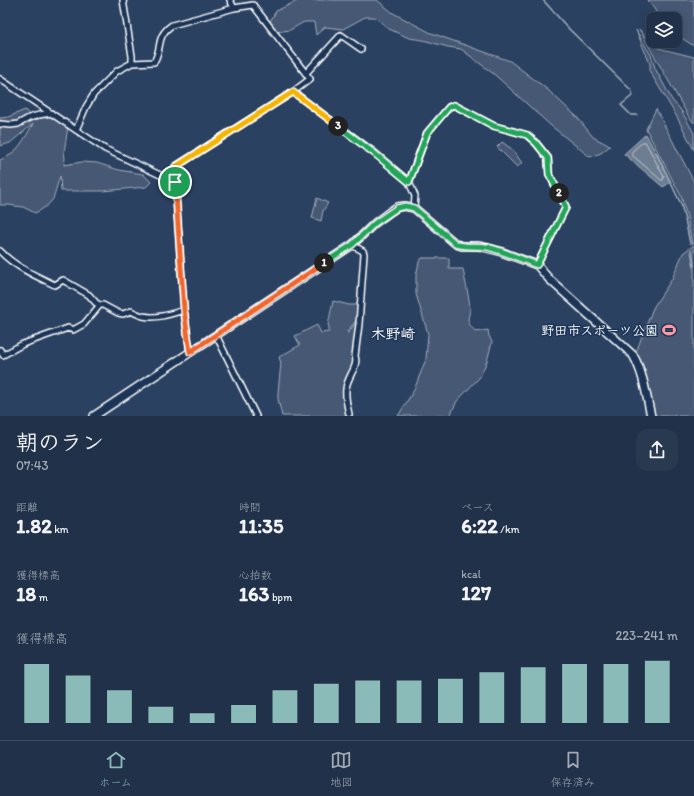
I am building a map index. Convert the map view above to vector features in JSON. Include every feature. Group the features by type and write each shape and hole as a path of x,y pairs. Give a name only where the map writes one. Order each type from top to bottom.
{"street":[{"path":"123,0 132,63"},
{"path":"230,0 234,8"},
{"path":"76,130 86,107 94,94 116,71 132,63 154,62 157,57 160,39 166,30 172,25 234,8 253,5 310,79 293,92 175,167 184,310 190,352"},
{"path":"306,73 341,35 361,49"},
{"path":"0,79 105,149 175,182"},
{"path":"293,92 375,154 409,182 415,196 414,208"},
{"path":"409,182 427,133 449,107 454,105 494,126 527,135 536,143 548,158 549,174 566,207 537,265"},
{"path":"0,124 11,126 34,116 51,113"},
{"path":"98,415 352,245 375,223 397,208 405,206 414,208 456,244 462,246 486,247 537,265 549,279 633,355 642,374 651,416"},
{"path":"349,414 346,401 346,388 356,361 355,356 364,254 363,251 352,245"},
{"path":"0,251 6,257 36,276 55,285 64,280 89,295 96,303 118,313 123,314 131,311 142,316 152,316 167,315 184,310"},
{"path":"0,350 3,355 22,344 68,328 73,330 84,324 100,305"},
{"path":"216,335 256,416"}],"shaded area":[{"path":"299,0 377,0 393,13 431,33 510,61 548,90 577,117 593,137 610,146 601,153 590,157 550,125 495,75 461,49 409,38 389,29 375,17 365,17 343,29 325,27 316,35 314,22 304,22 290,30 276,32 267,27 276,11"},
{"path":"648,0 694,0 694,46 682,38 682,12 656,12"},
{"path":"639,29 646,37 646,41"},
{"path":"636,30 651,55 655,68 672,100 681,110 694,133 694,150 677,117 650,72 650,64"},
{"path":"650,48 658,48 694,57 694,123 689,117"},
{"path":"656,109 694,182 694,243 692,244 681,196 646,129"},
{"path":"25,110 35,121 38,116 50,115 68,127 64,152 64,165 82,162 97,163 119,170 143,174 151,182 146,187 103,191 61,191 60,176 53,199 38,212 35,213 23,207 0,205 0,160 6,158 16,150 33,124 10,143 0,146 0,118 8,117"},
{"path":"502,142 513,150 522,163 517,167 497,147"},
{"path":"317,198 328,203 323,211 321,221 312,218"},
{"name":"野田市スポーツ公園","path":"694,245 694,416 653,416 643,366 636,352 653,308 672,279 683,253"},
{"path":"422,258 449,258 449,269 463,269 470,308 468,321 476,332 488,330 492,342 487,361 480,377 457,401 450,416 398,416 414,390 426,359 428,334 416,294 416,276 419,262"},
{"path":"333,301 349,305 357,305 357,319 347,332 348,333 357,321 354,364 347,378 349,416 282,416 278,399 281,363 279,357 300,345 295,336 317,325 321,333 329,332 328,325"}],"water":[{"path":"646,134 671,182 663,187 624,154"}],"waterway":[{"path":"543,0 568,28 631,90 633,95 621,105 631,115 637,115"},
{"path":"656,152 681,204 690,243"},
{"path":"691,250 694,266"}],"place":[{"name":"野田市スポーツ公園","path":"669,330"}],"district":[{"name":"木野崎","path":"393,334"}],"route":[{"path":"293,92 375,154 409,182 427,133 449,107 454,105 494,126 527,135 536,143 548,158 549,174 566,207 537,265 486,247 470,247 456,244 414,208 405,206 397,208 375,223 352,245 190,352 184,310 175,182 175,167 293,92"}]}
